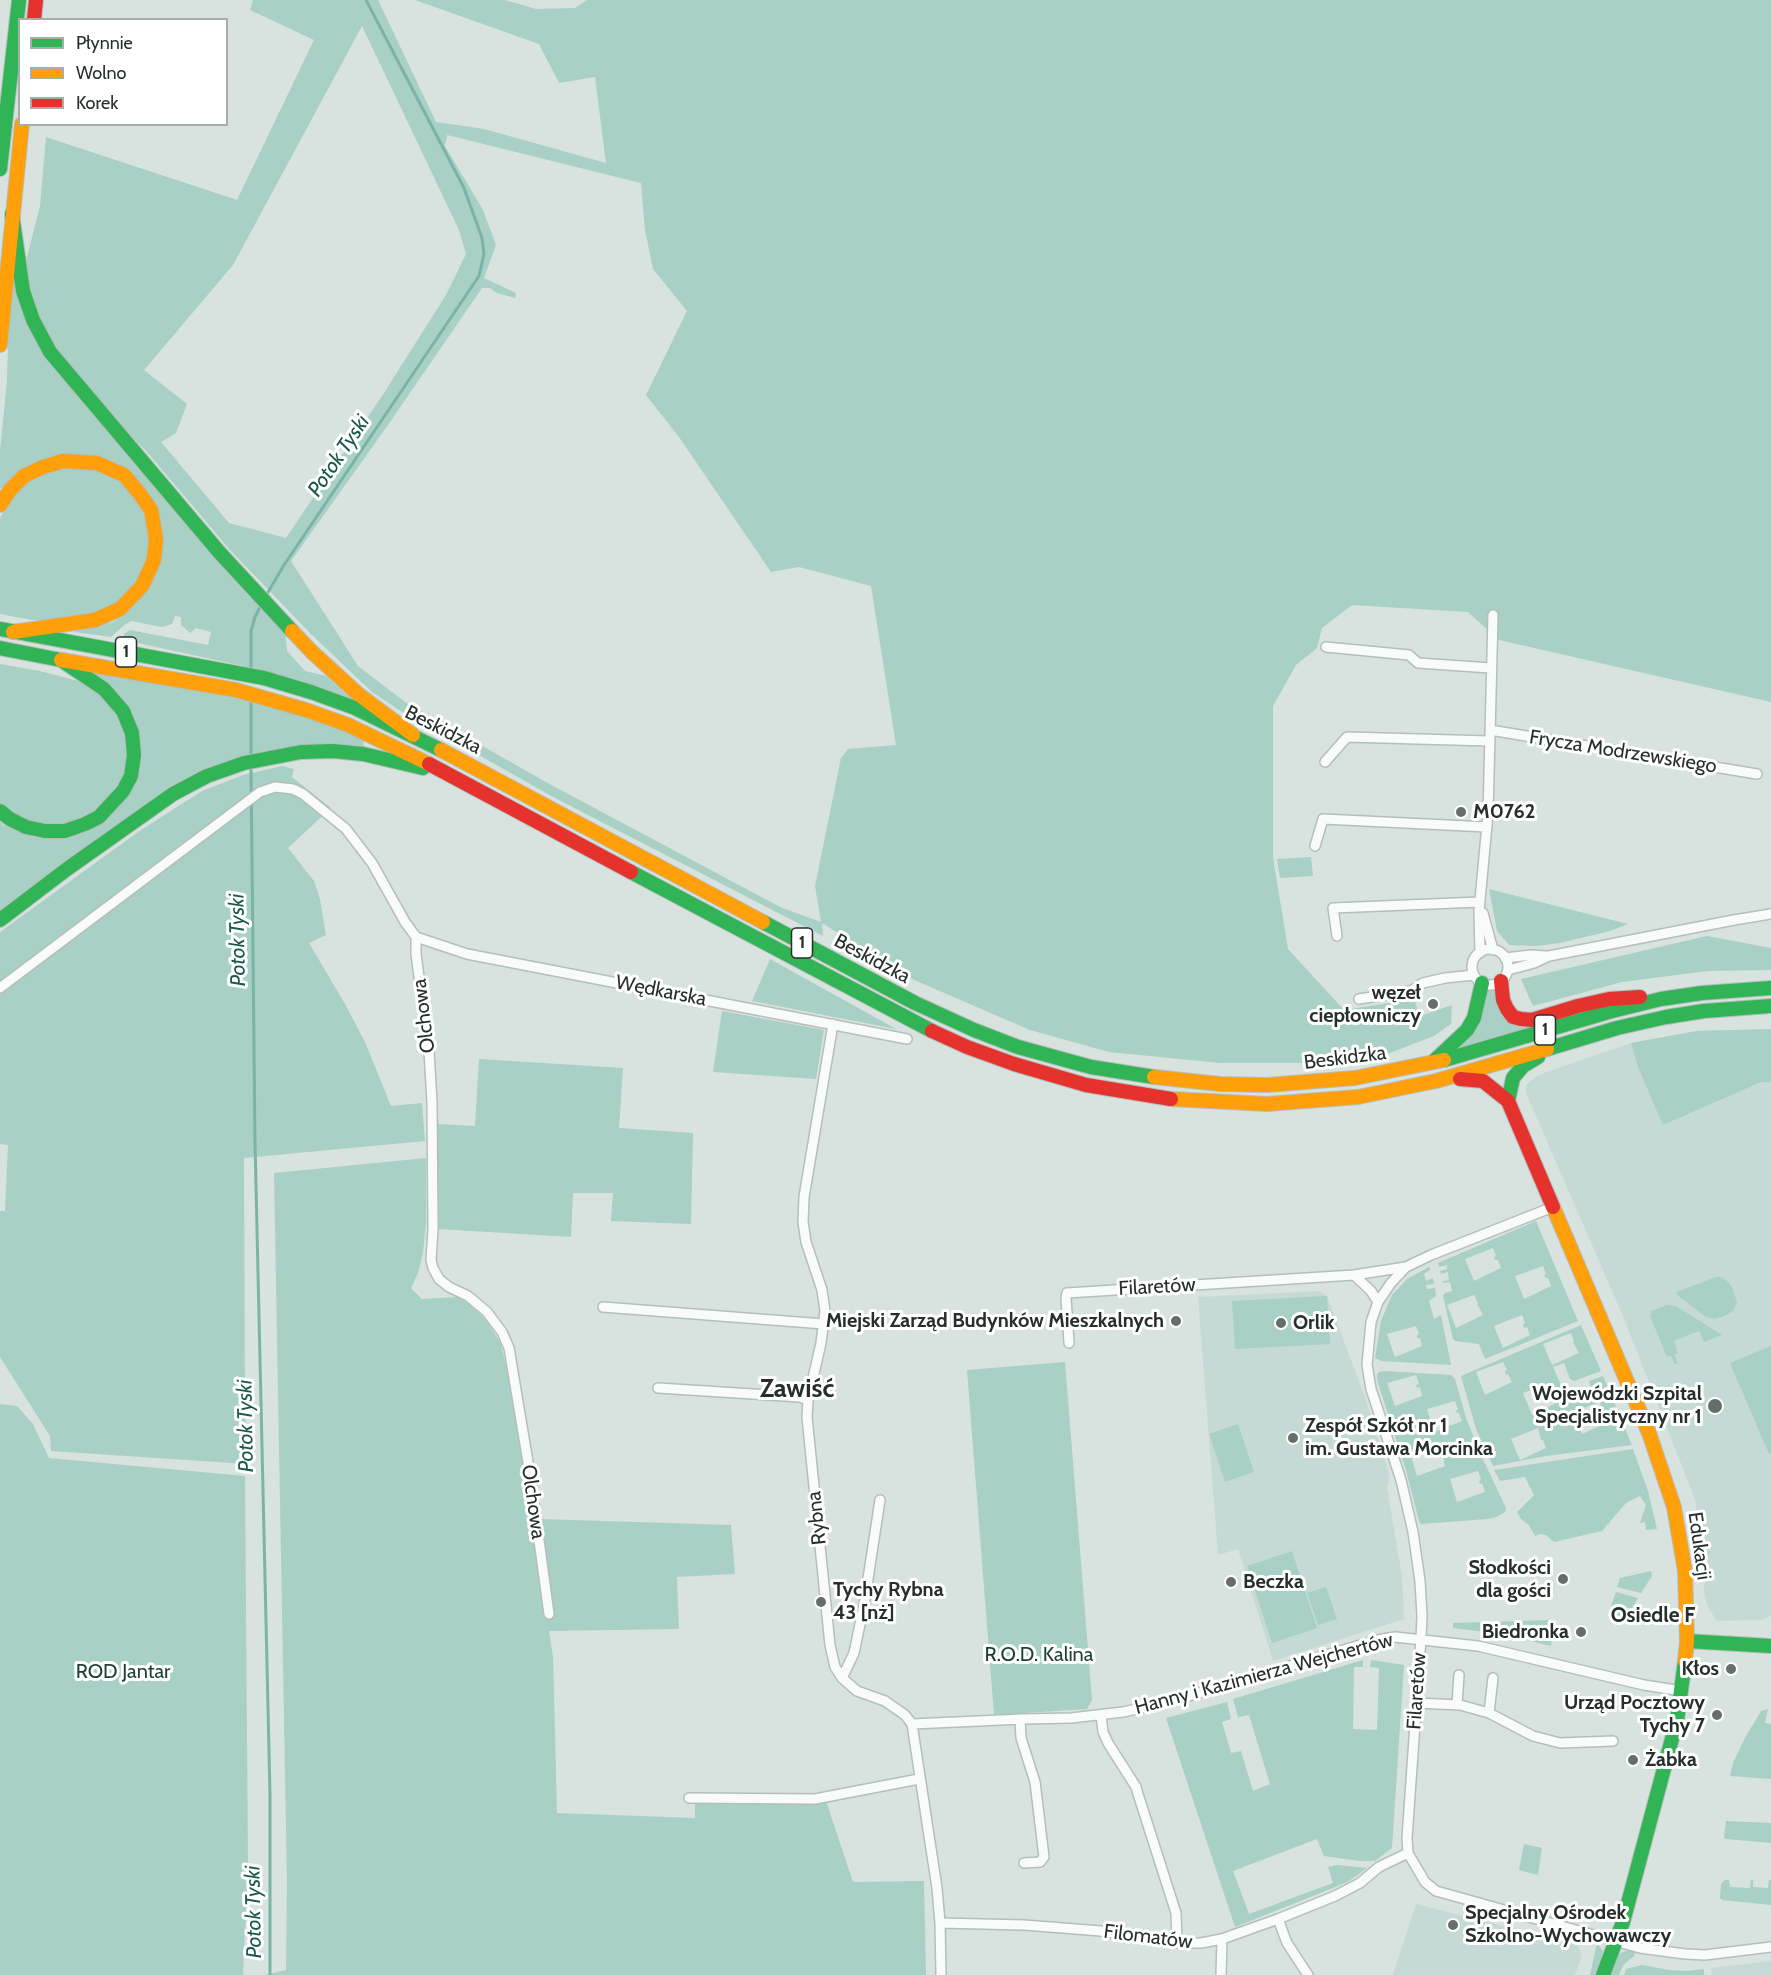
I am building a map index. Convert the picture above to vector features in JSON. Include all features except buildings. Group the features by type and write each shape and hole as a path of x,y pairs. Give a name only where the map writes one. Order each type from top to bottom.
{"main road":[{"path":"0,169 19,0"},
{"path":"34,18 36,0"},
{"path":"0,345 22,126"},
{"path":"12,214 23,291 33,320 50,352 219,552 274,612 331,670 413,735"},
{"path":"0,505 10,490 24,476 43,467 63,461 97,463 124,475 140,494 151,510 156,538 154,560 142,586 120,609 95,620 6,631"},
{"name":"Beskidzka","path":"6,631 264,678 355,708 413,735 915,1003 1018,1047 1123,1074 1220,1084 1313,1083 1394,1072 1430,1064 1661,999 1702,993 1771,988"},
{"name":"Beskidzka","path":"0,648 236,690 348,725 404,751 907,1019 968,1047 1014,1064 1121,1092 1168,1099 1267,1104 1368,1095 1436,1081 1617,1028 1666,1017 1704,1011 1771,1006"},
{"path":"0,811 26,827 45,831 65,831 99,817 123,791 131,776 134,755 132,733 123,711 104,688 62,660"},
{"path":"0,920 173,794 207,776 244,763 302,752 333,752 397,760 451,776"},
{"path":"1505,976 1503,1000 1513,1017 1521,1019 1532,1020 1610,999 1635,996 1661,999"},
{"path":"1430,1064 1467,1030 1479,1002 1478,979"},
{"path":"1436,1081 1464,1079 1483,1081 1508,1101 1513,1078 1523,1066 1553,1047"},
{"name":"Edukacji","path":"1508,1101 1649,1433 1667,1484 1678,1528 1685,1571 1687,1641 1677,1720 1617,1942 1604,1975"},
{"path":"1687,1641 1771,1647"}],"street":[{"path":"1359,999 1411,991 1423,983 1445,978 1473,964 1480,952 1480,902 1487,826 1493,615"},
{"path":"1326,646 1409,654 1418,663 1491,668"},
{"name":"Frycza Modrzewskiego","path":"1490,730 1757,774"},
{"path":"1325,762 1347,737 1490,741"},
{"path":"0,988 235,810 260,792 275,787 293,789 303,794 346,829 372,863 416,937"},
{"path":"1315,846 1323,819 1487,826"},
{"path":"1337,936 1333,908 1480,902"},
{"path":"1480,902 1493,950 1505,958 1548,956 1771,914"},
{"name":"Wędkarska","path":"416,937 467,954 907,1039"},
{"name":"Olchowa","path":"416,937 416,954 429,1051 432,1102 433,1230 431,1260 439,1279 449,1287 468,1296 487,1312 502,1332 509,1348 530,1474 549,1614"},
{"path":"1480,952 1493,950"},
{"path":"1445,978 1478,979 1492,985 1505,976 1548,956"},
{"path":"1505,958 1505,976"},
{"path":"1473,964 1478,979"},
{"name":"Rybna","path":"833,1024 803,1208 805,1236 824,1302 824,1324 808,1400 808,1435 831,1645 835,1667 842,1678"},
{"name":"Filaretów","path":"1069,1343 1067,1293 1354,1275 1406,1267 1553,1207"},
{"name":"Filaretów","path":"1406,1267 1378,1302 1371,1322 1367,1365 1371,1389 1401,1480 1413,1532 1421,1588 1421,1639 1407,1838 1408,1853"},
{"path":"1354,1275 1371,1291 1378,1302"},
{"path":"603,1307 824,1324"},
{"path":"658,1388 800,1397 808,1400"},
{"path":"880,1500 854,1653 842,1678 857,1691 885,1701 905,1714 912,1724 937,1888 941,1975"},
{"name":"Hanny i Kazimierza Wejchertów","path":"912,1724 1101,1715 1169,1702 1377,1640 1395,1637 1509,1652 1634,1683 1682,1691"},
{"path":"1457,1705 1459,1675"},
{"path":"1490,1713 1493,1678"},
{"path":"1416,1703 1457,1705 1490,1713 1533,1736 1560,1743 1613,1741"},
{"path":"1101,1715 1103,1732 1108,1743 1136,1787 1176,1913 1177,1943"},
{"path":"1020,1719 1021,1738 1035,1782 1044,1857 1040,1862 1024,1863"},
{"path":"689,1798 815,1799 919,1779"},
{"path":"1408,1853 1425,1882 1436,1891 1617,1942 1656,1951 1685,1954 1710,1954 1771,1947"},
{"name":"Filomatów","path":"940,1923 1024,1925 1101,1931 1177,1943 1201,1943 1222,1939 1278,1919 1360,1883 1378,1867 1408,1853"},
{"path":"1278,1919 1287,1943 1308,1975"},
{"path":"1221,1975 1222,1939"}],"shaded area":[{"name":"Wojewódzki Szpital Specjalistyczny nr 1","path":"1771,1029 1771,1616 1760,1620 1717,1621 1707,1606 1704,1590 1705,1572 1695,1499 1622,1314 1526,1093 1526,1085 1538,1075 1631,1043 1697,1031"},
{"name":"Zespół Szkół nr 1 im. Gustawa Morcinka","path":"1320,1291 1327,1296 1366,1400 1390,1477 1387,1487 1402,1576 1404,1619 1273,1661 1238,1549 1218,1555 1198,1297"},
{"name":"Specjalny Ośrodek Szkolno-Wychowawczy","path":"1416,1904 1578,1945 1582,1956 1575,1975 1393,1975"},
{"path":"1771,1961 1771,1975 1712,1975 1711,1968"}],"green space":[{"path":"253,0 378,0 436,122 484,129 606,163 595,77 559,83 539,44 415,0 505,0 536,9 575,8 587,0 1771,0 1771,702 1499,640 1468,612 1352,605 1322,628 1317,648 1296,665 1273,706 1273,858 1288,949 1344,1010 1414,999 1420,1016 1452,1005 1451,1024 1434,1036 1387,1054 1307,1063 1220,1063 1109,1052 1030,1030 912,979 822,923 823,936 555,798 399,710 372,692 311,634 231,551 147,452 95,400 54,350 37,317 24,269 40,206 46,137 237,200 314,40 250,10","holes":["362,26 459,230 466,254 446,295 382,396 286,538 229,523 161,442 176,433 187,404 144,370 233,265","447,135 641,183 645,230 653,269 687,311 646,395 679,437 771,572 799,567 871,586 896,745 848,749 841,758 815,886 821,922 780,907 544,781 405,702 358,666 291,561 482,288 490,288 497,293 515,298 516,293 484,278 496,245 483,210 445,146"]},
{"path":"14,264 33,329 285,630 287,651 305,671 326,676 354,701 257,669 124,640 124,634 130,630 208,645 211,632 196,628 190,633 181,625 181,617 175,616 172,624 162,627 131,621 111,637 75,632 75,629 113,622 132,607 160,522 95,456 4,489 0,488 0,451 7,381 9,306"},
{"path":"64,466 99,469 125,484 142,509 151,540 144,569 137,585 116,606 93,615 64,620 32,620 0,614 0,518 13,494 35,477"},
{"path":"0,664 86,683 118,713 129,744 129,770 93,816 45,828 0,806"},
{"path":"95,673 216,693 313,719 363,739 364,749 219,766 0,915 0,821 3,825 34,837 125,798 136,726"},
{"path":"282,766 294,769 292,777 331,808 288,848 314,881 320,899 326,935 309,943 365,1042 391,1106 422,1103 425,1141 244,1158 247,1464 51,1451 50,1436 0,1357 0,1211 5,1211 8,1145 0,1144 0,932 138,832 202,791 243,775"},
{"path":"1311,857 1313,876 1280,878 1277,859"},
{"path":"1489,889 1628,924 1610,931 1560,943 1536,946 1509,945 1497,931"},
{"path":"1707,936 1771,948 1771,970 1708,971 1622,982 1533,1006 1521,979"},
{"path":"770,959 896,1029 752,1001"},
{"path":"1485,989 1496,989 1532,1027 1460,1049 1458,1046"},
{"path":"722,1011 824,1030 816,1079 713,1072"},
{"path":"1771,1029 1771,1082 1761,1082 1663,1125 1638,1067 1631,1043 1697,1031"},
{"path":"479,1059 623,1068 619,1128 693,1133 691,1224 611,1221 613,1193 573,1193 571,1237 439,1229 437,1124 475,1126"},
{"path":"426,1158 426,1222 423,1253 411,1288 422,1299 457,1297 468,1303 487,1321 501,1344 511,1388 531,1515 540,1519 731,1525 735,1574 677,1577 679,1629 549,1631 553,1657 557,1813 695,1818 695,1802 826,1801 853,1882 924,1881 926,1975 264,1975 286,1970 287,1883 274,1173"},
{"path":"1536,1221 1578,1321 1485,1359 1479,1344 1453,1339 1443,1296 1452,1291 1450,1282 1443,1283 1449,1280 1448,1272 1441,1274 1440,1271 1447,1269 1447,1265 1439,1267 1438,1263","holes":["1493,1248 1495,1260 1498,1260 1501,1268 1474,1281 1465,1259","1543,1266 1546,1274 1544,1275 1551,1286 1524,1299 1515,1276","1474,1295 1483,1315 1456,1328 1447,1305","1522,1315 1524,1328 1527,1327 1530,1335 1503,1348 1494,1326"]},
{"path":"1429,1267 1431,1269 1424,1274 1426,1281 1433,1278 1434,1284 1426,1285 1427,1289 1435,1288 1436,1296 1429,1301 1434,1319 1441,1315 1451,1365 1382,1361 1375,1358 1381,1321 1392,1295 1407,1279","holes":["1416,1326 1419,1334 1417,1338 1420,1338 1422,1346 1395,1357 1387,1334"]},
{"path":"1716,1277 1727,1281 1732,1287 1737,1302 1733,1311 1724,1316 1715,1319 1706,1317 1677,1295 1677,1292"},
{"name":"Orlik","path":"1327,1296 1330,1344 1235,1349 1232,1301"},
{"path":"1667,1305 1676,1306 1722,1335 1704,1342 1699,1331 1674,1341 1678,1353 1674,1355 1678,1363 1675,1364 1671,1356 1667,1357 1650,1316 1651,1311"},
{"path":"1581,1325 1601,1371 1574,1381 1570,1379 1564,1363 1553,1367 1567,1398 1576,1394 1578,1397 1593,1393 1589,1381 1603,1376 1632,1445 1546,1456 1493,1466 1476,1429 1461,1376","holes":["1571,1333 1579,1353 1552,1365 1543,1344","1503,1362 1507,1370 1506,1375 1508,1374 1512,1382 1485,1395 1476,1372","1550,1383 1558,1402 1532,1415 1523,1393","1600,1402 1602,1412 1608,1422 1582,1434 1573,1412","1538,1428 1546,1448 1520,1460 1511,1439"]},
{"path":"1771,1346 1771,1453 1769,1454 1730,1363"},
{"name":"R.O.D. Kalina","path":"1065,1362 1092,1700 1087,1709 994,1715 967,1370"},
{"path":"1379,1372 1451,1375 1455,1379 1466,1418 1506,1508 1505,1512 1494,1518 1421,1524 1377,1380","holes":["1416,1375 1419,1384 1416,1385 1417,1388 1420,1387 1422,1396 1395,1406 1387,1383","1455,1401 1458,1409 1456,1412 1459,1413 1462,1421 1434,1432 1427,1409","1439,1445 1442,1453 1439,1454 1440,1458 1443,1457 1445,1466 1417,1476 1410,1453","1478,1471 1481,1479 1479,1482 1482,1483 1485,1492 1457,1502 1450,1479"]},
{"name":"ROD Jantar","path":"0,1404 17,1406 33,1424 49,1458 245,1476 248,1868 243,1975 0,1975"},
{"path":"1238,1424 1254,1472 1225,1482 1209,1434"},
{"path":"1633,1449 1648,1491 1657,1529 1646,1530 1645,1522 1640,1523 1646,1505 1640,1496 1626,1503 1602,1531 1554,1542 1546,1535 1535,1536 1517,1512 1534,1495 1525,1477 1500,1481 1494,1470"},
{"path":"1292,1551 1317,1628 1272,1643 1247,1566"},
{"path":"1651,1571 1652,1576 1641,1593 1617,1587 1620,1578"},
{"path":"1326,1587 1337,1619 1318,1625 1307,1593"},
{"path":"1616,1592 1638,1598 1629,1613 1614,1617 1611,1606"},
{"path":"1553,1620 1551,1646 1501,1634 1453,1628 1453,1623"},
{"path":"1363,1660 1363,1667 1354,1667 1353,1729 1377,1730 1379,1668 1370,1667 1371,1660 1404,1665 1392,1848 1375,1861 1360,1861 1324,1856 1317,1839 1233,1871 1249,1914 1333,1883 1328,1867 1337,1865 1367,1868 1349,1881 1235,1927 1166,1718 1227,1702 1231,1719 1222,1722 1231,1753 1241,1751 1253,1791 1270,1784 1249,1715 1238,1717 1233,1699"},
{"path":"1768,1709 1765,1723 1771,1724 1771,1779 1730,1776 1733,1763 1746,1736 1761,1711"},
{"path":"1726,1821 1771,1823 1771,1843 1726,1839 1724,1838"},
{"path":"1524,1844 1542,1848 1538,1875 1519,1870"},
{"path":"1729,1880 1730,1887 1750,1888 1751,1880 1753,1880 1753,1887 1768,1888 1769,1880 1771,1880 1771,1905 1722,1900 1720,1898 1721,1884"},
{"path":"1597,1943 1603,1951 1602,1957 1595,1975 1590,1975"},
{"path":"1628,1950 1635,1952 1634,1956 1623,1965 1619,1975 1611,1975 1618,1957"},
{"path":"1642,1965 1669,1970 1704,1969 1704,1975 1624,1975 1626,1969"}],"waterway":[{"name":"Potok Tyski","path":"267,594 284,565 479,276 484,254 482,238 464,188 366,0"},
{"name":"Potok Tyski","path":"251,671 251,631 261,605"},
{"name":"Potok Tyski","path":"251,699 251,755"},
{"name":"Potok Tyski","path":"251,768 255,1142 270,1795 270,1975"}],"traffic: fast":[{"path":"0,169 19,0"},
{"path":"12,214 23,291 33,320 50,352 219,552 292,631"},
{"path":"0,629 264,678 355,708 441,750"},
{"path":"0,648 61,660 104,689 123,711 132,733 134,755 131,776 123,791 99,817 85,824 65,831 45,831 26,827 0,811"},
{"path":"0,920 173,794 207,776 244,763 301,752 333,751 363,754 423,768"},
{"path":"631,872 932,1031"},
{"path":"763,922 915,1003 974,1030 1018,1047 1091,1067 1154,1077"},
{"path":"1435,1060 1467,1030 1474,1018 1482,983"},
{"path":"1444,1060 1661,999 1702,993 1771,988"},
{"path":"1547,1049 1617,1028 1666,1017 1704,1011 1771,1006"},
{"path":"1508,1101 1513,1078 1523,1066 1538,1057"},
{"path":"1687,1641 1771,1646"},
{"path":"1603,1975 1623,1922 1677,1720 1685,1661"}],"traffic: slow":[{"path":"0,345 22,126"},
{"path":"0,505 10,490 24,476 43,467 63,461 97,463 124,475 140,494 151,510 156,538 154,560 142,586 120,609 95,620 13,632"},
{"path":"292,631 358,694 413,735"},
{"path":"61,660 236,690 348,725 429,764"},
{"path":"441,750 763,922"},
{"path":"1171,1099 1267,1104 1358,1097 1436,1081 1547,1049"},
{"path":"1154,1077 1220,1084 1267,1085 1355,1078 1444,1060"},
{"path":"1553,1207 1649,1433 1674,1507 1685,1571 1687,1641 1685,1661"}],"traffic: jam":[{"path":"34,18 36,0"},
{"path":"429,764 631,872"},
{"path":"1501,981 1503,1000 1507,1009 1513,1017 1521,1019 1532,1020 1609,999 1640,997"},
{"path":"932,1031 1014,1064 1086,1085 1171,1099"},
{"path":"1460,1079 1483,1081 1508,1101 1553,1207"}],"place":[{"name":"M0762","path":"1461,812"},
{"name":"węzeł ciepłowniczy","path":"1433,1004"},
{"name":"Miejski Zarząd Budynków Mieszkalnych","path":"1176,1321"},
{"name":"Orlik","path":"1281,1323"},
{"name":"Wojewódzki Szpital Specjalistyczny nr 1","path":"1715,1406"},
{"name":"Zespół Szkół nr 1 im. Gustawa Morcinka","path":"1293,1438"},
{"name":"Słodkości dla gości","path":"1563,1579"},
{"name":"Beczka","path":"1231,1582"},
{"name":"Tychy Rybna 43 [nż]","path":"821,1602"},
{"name":"Biedronka","path":"1581,1632"},
{"name":"Kłos","path":"1731,1669"},
{"name":"Urząd Pocztowy Tychy 7","path":"1717,1715"},
{"name":"Żabka","path":"1633,1760"},
{"name":"Specjalny Ośrodek Szkolno-Wychowawczy","path":"1453,1925"}],"district":[{"name":"Zawiść","path":"797,1389"},
{"name":"Osiedle F","path":"1653,1616"}]}
